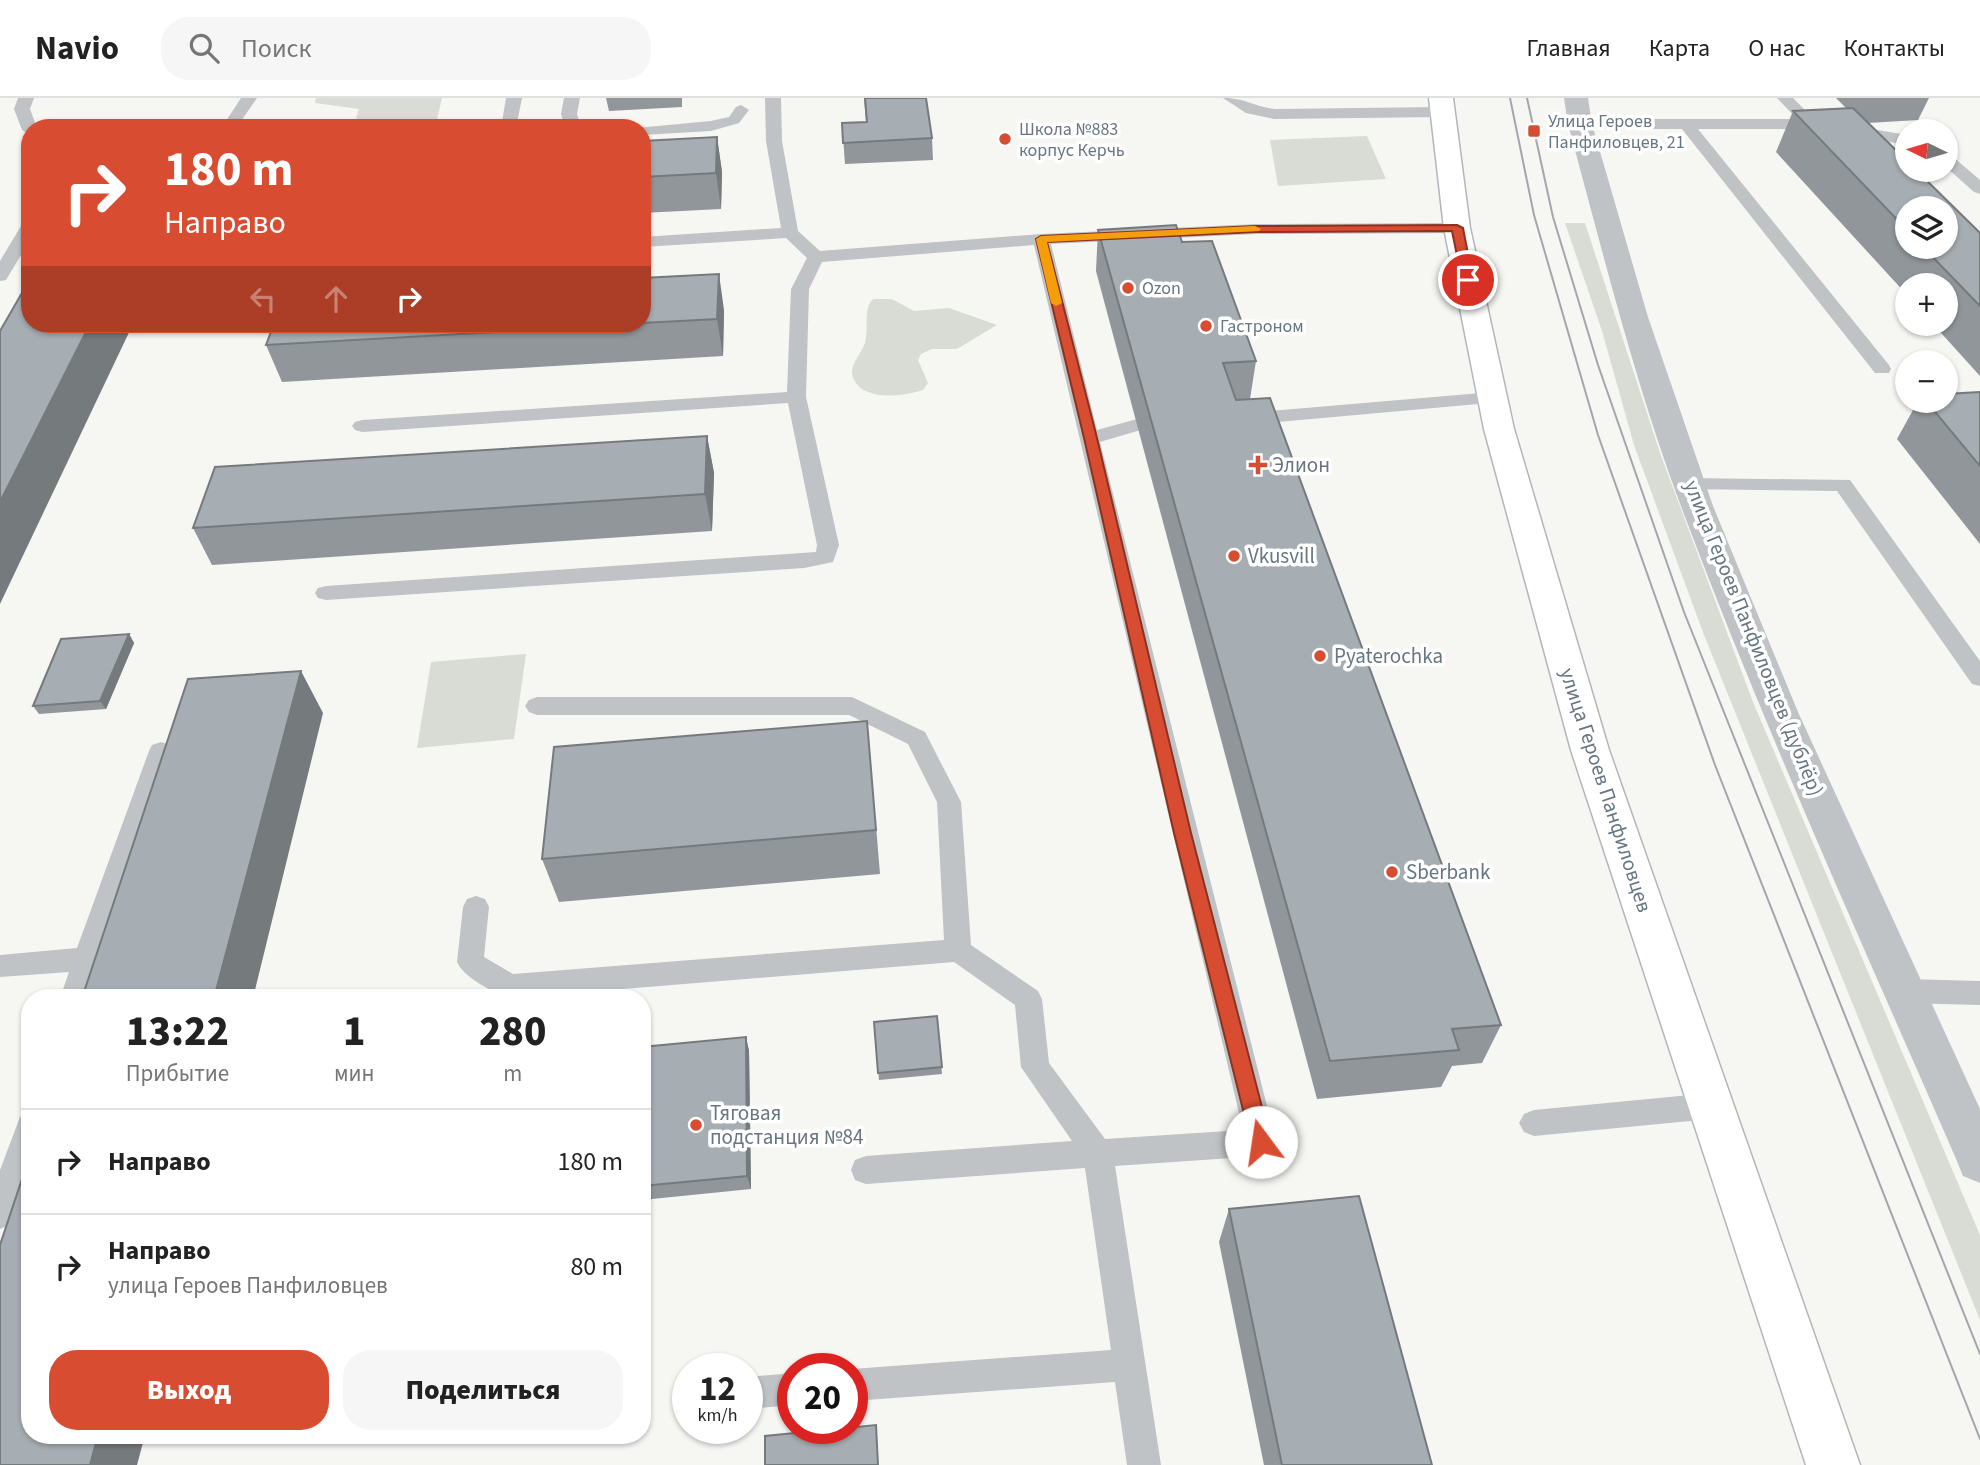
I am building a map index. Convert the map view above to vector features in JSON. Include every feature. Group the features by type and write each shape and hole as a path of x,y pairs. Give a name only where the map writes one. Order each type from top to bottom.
{"main road":[{"name":"улица Героев Панфиловцев","path":"1442,105 1457,228 1493,398 1590,750 1833,1465"}],"street":[{"name":"улица Героев Панфиловцев (дублёр)","path":"1578,111 1634,317 1690,484 1780,712 1980,1161"}],"lane":[{"path":"26,98 22,109 26,119"},
{"path":"235,119 249,98"},
{"path":"510,119 514,98"},
{"path":"570,119 572,98"},
{"path":"773,98 774,141 790,233 816,257 1041,239 1256,229 1457,228"},
{"path":"1231,98 1251,110 1275,114 1442,105"},
{"path":"1785,98 1810,124"},
{"path":"651,129 711,126 734,120 741,110"},
{"path":"1578,111 1686,124 1810,124 1895,137"},
{"path":"1686,124 1882,369"},
{"path":"1958,170 1980,189"},
{"path":"651,241 790,233"},
{"path":"866,1170 1261,1142 1183,833 1091,438 1041,239"},
{"path":"0,276 21,240"},
{"path":"326,593 790,562 825,557 828,545 796,397 800,289 816,257"},
{"path":"362,426 796,397"},
{"path":"1222,420 1493,398"},
{"path":"1091,438 1136,425"},
{"path":"1690,484 1843,485 1980,678"},
{"path":"537,706 852,706 917,738 949,802 958,950"},
{"path":"77,989 161,751"},
{"path":"477,907 470,962 510,986 958,950 1028,999 1035,1067 1098,1153 1144,1465"},
{"path":"0,966 87,959"},
{"path":"1904,991 1980,993"},
{"path":"1534,1123 1711,1106"},
{"path":"0,1214 21,1152"},
{"path":"868,1384 1128,1365"}],"shaded area":[{"path":"316,98 442,98 437,119 357,119 359,109 315,103"},
{"path":"1367,136 1386,179 1278,186 1270,140"},
{"path":"1565,223 1585,223 1660,453 1753,702 1980,1235 1980,1320 1704,635 1634,445 1602,331"},
{"path":"874,299 892,299 914,311 949,308 997,325 957,349 932,349 921,354 918,360 928,383 923,390 907,394 878,395 862,389 853,378 852,372 865,343 867,311"},
{"path":"526,654 514,739 417,748 431,662"}],"building":[{"path":"865,98 926,98 932,138 843,143 842,123 867,122"},
{"path":"1853,108 1895,149 1895,182 1928,182 1942,196 1895,196 1895,217 1793,111"},
{"path":"717,137 716,173 651,177 651,141"},
{"path":"1958,211 1980,233 1980,306 1958,283 1958,273 1948,273 1935,259 1958,259"},
{"path":"1176,225 1182,242 1212,241 1256,361 1223,363 1236,400 1270,398 1501,1025 1452,1029 1459,1050 1330,1061 1098,230"},
{"path":"719,274 717,319 651,323 651,278"},
{"path":"21,295 21,333 85,333 0,502 0,331"},
{"path":"271,333 477,333 266,345"},
{"path":"1980,392 1980,466 1936,413 1958,413 1958,393"},
{"path":"707,436 705,494 193,528 215,467"},
{"path":"129,634 100,701 33,706 61,639"},
{"path":"301,671 216,989 85,989 188,679"},
{"path":"867,721 876,830 542,859 554,747"},
{"path":"937,1016 942,1067 878,1073 874,1022"},
{"name":"Тяговая подстанция №84","path":"746,1037 747,1176 651,1185 651,1046"},
{"path":"21,1182 21,1444 96,1444 90,1465 0,1465 0,1245"},
{"path":"1359,1196 1432,1465 1282,1465 1229,1209"},
{"path":"876,1425 878,1465 765,1465 765,1436 777,1435 777,1444 868,1444 868,1426"}],"tram line":[{"path":"1510,98 1534,215 1598,435 1715,765 1980,1439"},
{"path":"1527,98 1553,217 1598,365 1684,612 1980,1354"}],"slow traffic":[{"path":"1056,303 1041,239 1255,229"}],"place":[{"name":"Улица Героев Панфиловцев, 21","path":"1534,131"},
{"name":"Школа №883 корпус Керчь","path":"1005,139"},
{"name":"Ozon","path":"1128,288"},
{"name":"Гастроном","path":"1206,326"},
{"name":"Элион","path":"1258,465"},
{"name":"Vkusvill","path":"1234,556"},
{"name":"Pyaterochka","path":"1320,656"},
{"name":"Sberbank","path":"1392,872"},
{"name":"Тяговая подстанция №84","path":"696,1125"}],"route":[{"path":"1261,1142 1183,833 1091,438 1041,239 1256,229 1457,228 1468,280"}]}
